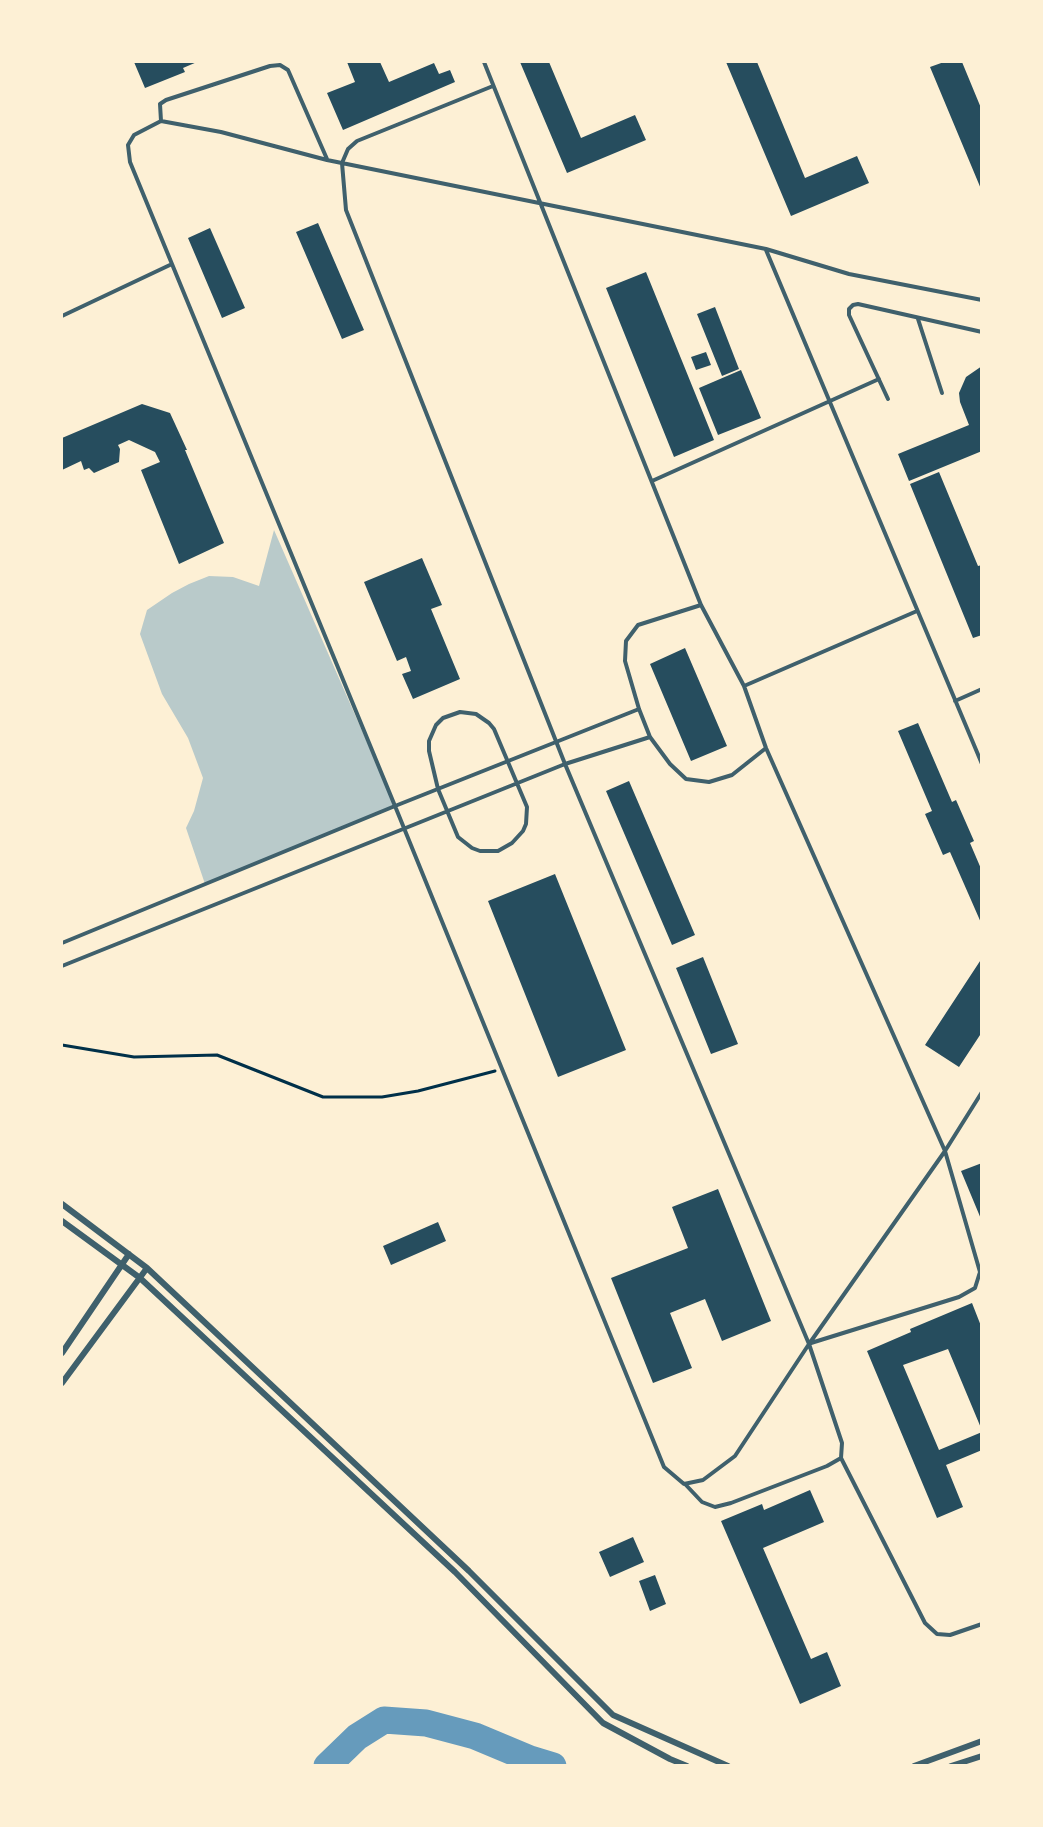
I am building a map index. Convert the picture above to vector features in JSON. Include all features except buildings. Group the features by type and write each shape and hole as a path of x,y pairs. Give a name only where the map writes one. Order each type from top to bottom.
{"street":[{"path":"62,1204 147,1268 460,1562 613,1715 728,1766"},
{"path":"62,1221 140,1278 455,1572 603,1723 687,1766"},
{"path":"62,1353 129,1254"},
{"path":"62,1383 147,1268"},
{"path":"914,1766 981,1741"},
{"path":"951,1766 981,1756"}],"lane":[{"path":"484,62 701,605 744,686 766,748 945,1151 980,1272 975,1288 959,1297 810,1344"},
{"path":"161,121 160,104 166,100 270,66 280,65 288,70 327,160"},
{"path":"493,86 357,141 348,149 342,163 346,210 565,764 810,1344 842,1443 841,1458 925,1623 937,1634 950,1635 981,1624"},
{"path":"841,1458 817,1470 715,1507 702,1502 664,1467 130,162 128,145 134,135 161,121 221,132 327,160 766,249 849,274 981,300"},
{"path":"766,249 981,764"},
{"path":"62,316 172,264"},
{"path":"888,399 849,315 849,309 858,304 981,332"},
{"path":"917,318 942,393"},
{"path":"652,481 879,379"},
{"path":"701,605 638,625 626,641 625,661 650,737 670,764 686,779 709,782 732,775 766,748"},
{"path":"744,686 917,610"},
{"path":"955,701 981,689"},
{"path":"62,943 395,806 639,709"},
{"path":"468,712 483,718 494,729 507,761 527,807 526,824 518,838 498,851 480,851 464,843 458,837 438,789 429,751 429,741 436,725 451,714 468,712"},
{"path":"62,966 565,764 650,737"},
{"path":"684,1484 703,1480 735,1456 945,1151 981,1092"}],"path":[{"path":"62,1046 134,1057 217,1055 323,1097 382,1097 418,1091 502,1069"}],"shaded area":[{"path":"274,530 395,806 205,884 186,828 194,811 203,778 188,738 162,694 140,634 147,610 189,584 209,576 233,577 259,586"}],"waterway":[{"path":"327,1766 357,1737 384,1720 426,1723 475,1736 553,1766"}]}
